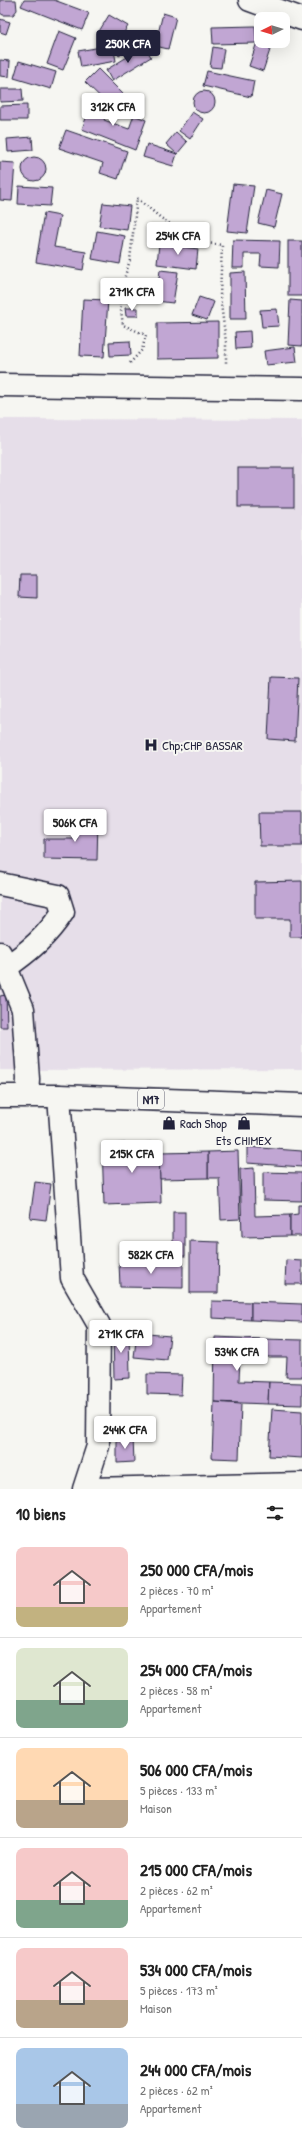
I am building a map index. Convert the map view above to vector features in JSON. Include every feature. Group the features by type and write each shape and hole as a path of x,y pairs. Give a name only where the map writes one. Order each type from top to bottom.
{"street":[{"path":"250,0 302,19"},
{"path":"0,385 302,389"},
{"path":"0,884 58,896 63,912 50,932 21,957 3,960 23,1009 28,1079 27,1095"},
{"name":"N17","path":"0,1096 27,1095 302,1105"},
{"path":"59,1096 72,1278 99,1326 98,1446 84,1489"},
{"path":"91,1489 302,1484"}],"path":[{"path":"108,386 142,350 146,335 123,325 119,295 130,260 137,198 161,218 198,242 222,245 220,296 226,342 226,363 216,388"}],"shaded area":[{"name":"Chp;CHP BASSAR","path":"0,419 302,420 302,1069 0,1070"}],"building":[{"path":"0,0 16,0 17,10 13,15 3,15 0,13"},
{"path":"24,0 54,0 89,13 82,30 21,6"},
{"path":"163,13 176,17 168,49 155,46"},
{"path":"109,15 128,26 116,45 98,33"},
{"path":"0,19 10,22 6,34 0,32"},
{"path":"254,26 254,43 213,44 212,27"},
{"path":"59,31 76,38 63,70 47,64"},
{"path":"134,36 139,44 119,56 114,47"},
{"path":"113,45 116,61 81,67 78,51"},
{"path":"145,46 151,57 112,81 106,70"},
{"path":"213,47 224,49 221,68 210,67"},
{"path":"255,48 271,48 263,71 249,66"},
{"path":"0,60 10,61 9,77 0,76"},
{"path":"19,61 56,72 51,89 14,78"},
{"path":"98,69 131,102 119,115 85,82"},
{"path":"207,71 254,81 251,97 203,86"},
{"path":"0,89 22,89 23,101 0,102"},
{"path":"200,91 208,91 215,98 215,106 208,113 200,113 193,106 193,98"},
{"path":"92,102 109,109 104,120 129,129 134,115 146,120 135,150 82,129"},
{"path":"27,105 27,120 0,120 0,106"},
{"path":"192,112 203,119 190,139 179,131"},
{"path":"66,130 127,151 118,179 100,173 103,163 59,148"},
{"path":"176,132 187,142 177,154 166,144"},
{"path":"32,137 33,150 8,152 7,139"},
{"path":"147,144 177,154 173,166 143,157"},
{"path":"34,157 42,161 46,169 42,177 34,181 26,177 22,169 26,161"},
{"path":"0,162 15,163 12,201 0,200"},
{"path":"233,184 254,186 247,233 227,231"},
{"path":"19,186 52,188 50,206 18,204"},
{"path":"266,190 282,194 274,227 258,223"},
{"path":"103,203 130,206 127,230 99,226"},
{"path":"44,213 60,216 54,247 86,252 83,270 36,262"},
{"path":"97,231 125,236 120,264 92,259"},
{"path":"233,240 280,241 279,267 260,266 261,254 244,254 244,268 232,268"},
{"path":"288,241 302,241 302,296 288,296"},
{"path":"159,244 198,249 196,269 157,264"},
{"path":"160,270 178,272 173,303 156,301"},
{"path":"245,272 246,319 230,319 230,273"},
{"path":"199,297 214,302 207,320 192,315"},
{"path":"83,299 108,300 104,357 80,356"},
{"path":"290,300 302,301 302,346 288,345"},
{"path":"125,308 138,308 138,316 126,316"},
{"path":"277,309 279,326 262,327 260,310"},
{"path":"218,322 218,358 157,359 157,323"},
{"path":"250,331 251,348 236,349 235,332"},
{"path":"130,341 131,355 110,356 109,342"},
{"path":"295,347 297,362 266,365 264,351"},
{"path":"238,468 294,468 294,507 238,507"},
{"path":"20,575 37,575 37,598 19,597"},
{"path":"271,677 298,678 295,741 268,739"},
{"path":"259,812 302,812 302,846 260,846"},
{"path":"74,818 98,819 97,860 44,859 44,839 77,839 77,831 73,831"},
{"path":"302,881 302,937 290,937 290,919 255,919 255,882"},
{"path":"6,995 7,1027 0,1027 0,996"},
{"path":"159,1142 161,1203 104,1205 102,1144"},
{"path":"247,1147 302,1151 302,1167 247,1163"},
{"path":"238,1151 240,1219 221,1220 219,1178 208,1178 208,1152"},
{"path":"208,1152 208,1178 160,1179 159,1153"},
{"path":"254,1168 255,1216 290,1215 290,1236 242,1237 240,1169"},
{"path":"263,1172 302,1173 302,1201 263,1200"},
{"path":"35,1182 51,1184 46,1220 30,1218"},
{"path":"298,1205 302,1205 302,1236 290,1236 290,1215 298,1214"},
{"path":"173,1212 185,1212 185,1256 173,1256"},
{"path":"190,1241 219,1242 218,1293 190,1293"},
{"path":"286,1260 302,1261 302,1284 285,1284"},
{"path":"119,1262 183,1262 183,1288 120,1287"},
{"path":"212,1301 251,1302 251,1320 212,1318"},
{"path":"251,1302 302,1304 302,1322 251,1320"},
{"path":"113,1330 129,1330 130,1378 114,1379"},
{"path":"137,1333 170,1336 167,1360 134,1357"},
{"path":"215,1337 263,1339 263,1357 240,1356 239,1381 269,1382 268,1404 214,1402"},
{"path":"263,1339 302,1340 302,1377 286,1377 287,1357 263,1357"},
{"path":"147,1374 182,1375 181,1395 147,1394"},
{"path":"269,1382 302,1383 302,1405 268,1404"},
{"path":"214,1402 241,1404 239,1459 212,1458"},
{"path":"272,1409 302,1411 302,1458 269,1456"},
{"path":"117,1438 133,1438 134,1462 117,1463"}],"place":[{"name":"Chp;CHP BASSAR","path":"151,745"},
{"name":"Rach Shop","path":"169,1123"},
{"name":"Ets CHIMEX","path":"244,1123"}]}
